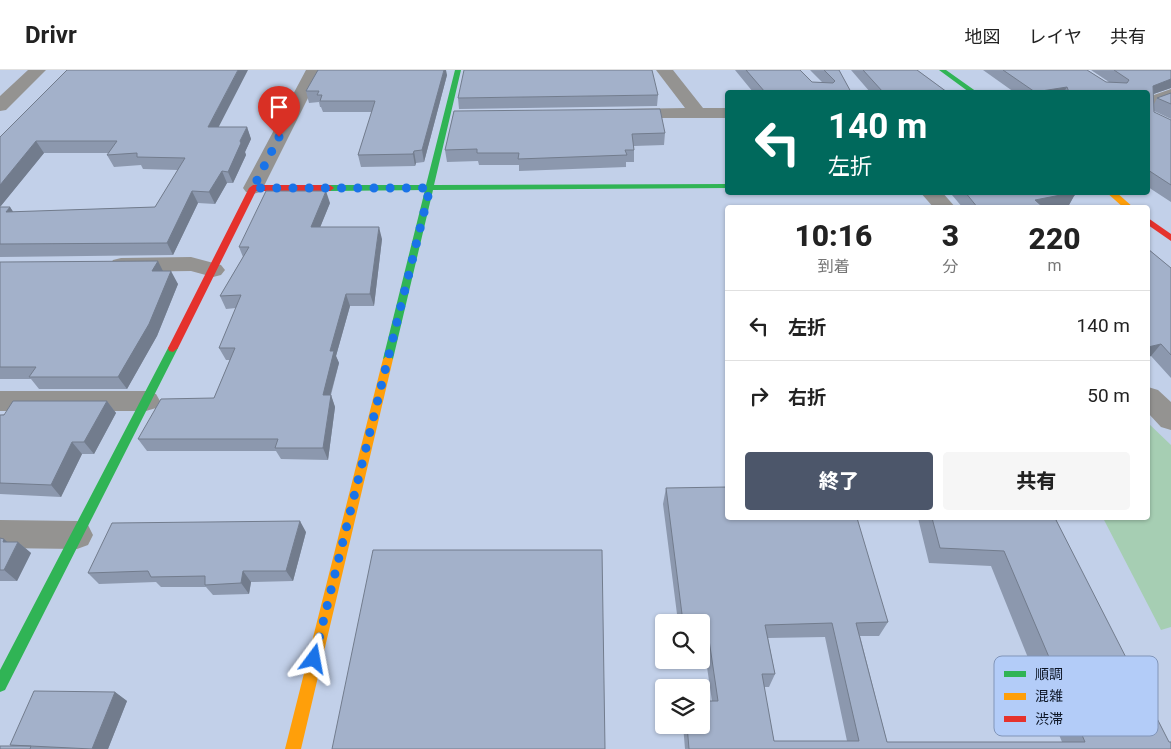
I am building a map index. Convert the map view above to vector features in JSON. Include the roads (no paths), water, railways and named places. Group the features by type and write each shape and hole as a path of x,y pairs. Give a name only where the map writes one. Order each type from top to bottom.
{"street":[{"path":"0,106 38,70"},
{"path":"0,685 214,270 253,188 314,70"},
{"path":"293,749 458,70"},
{"path":"664,70 698,113"},
{"path":"942,70 970,90"},
{"path":"1150,102 1171,94"},
{"path":"611,114 725,113"},
{"path":"447,116 466,116"},
{"path":"253,188 725,186"},
{"path":"933,195 943,205"},
{"path":"1114,195 1126,205"},
{"path":"1150,222 1171,238"},
{"path":"96,265 191,264 214,270"},
{"path":"1150,399 1171,419"},
{"path":"0,401 146,401"},
{"path":"0,534 77,535"}]}
